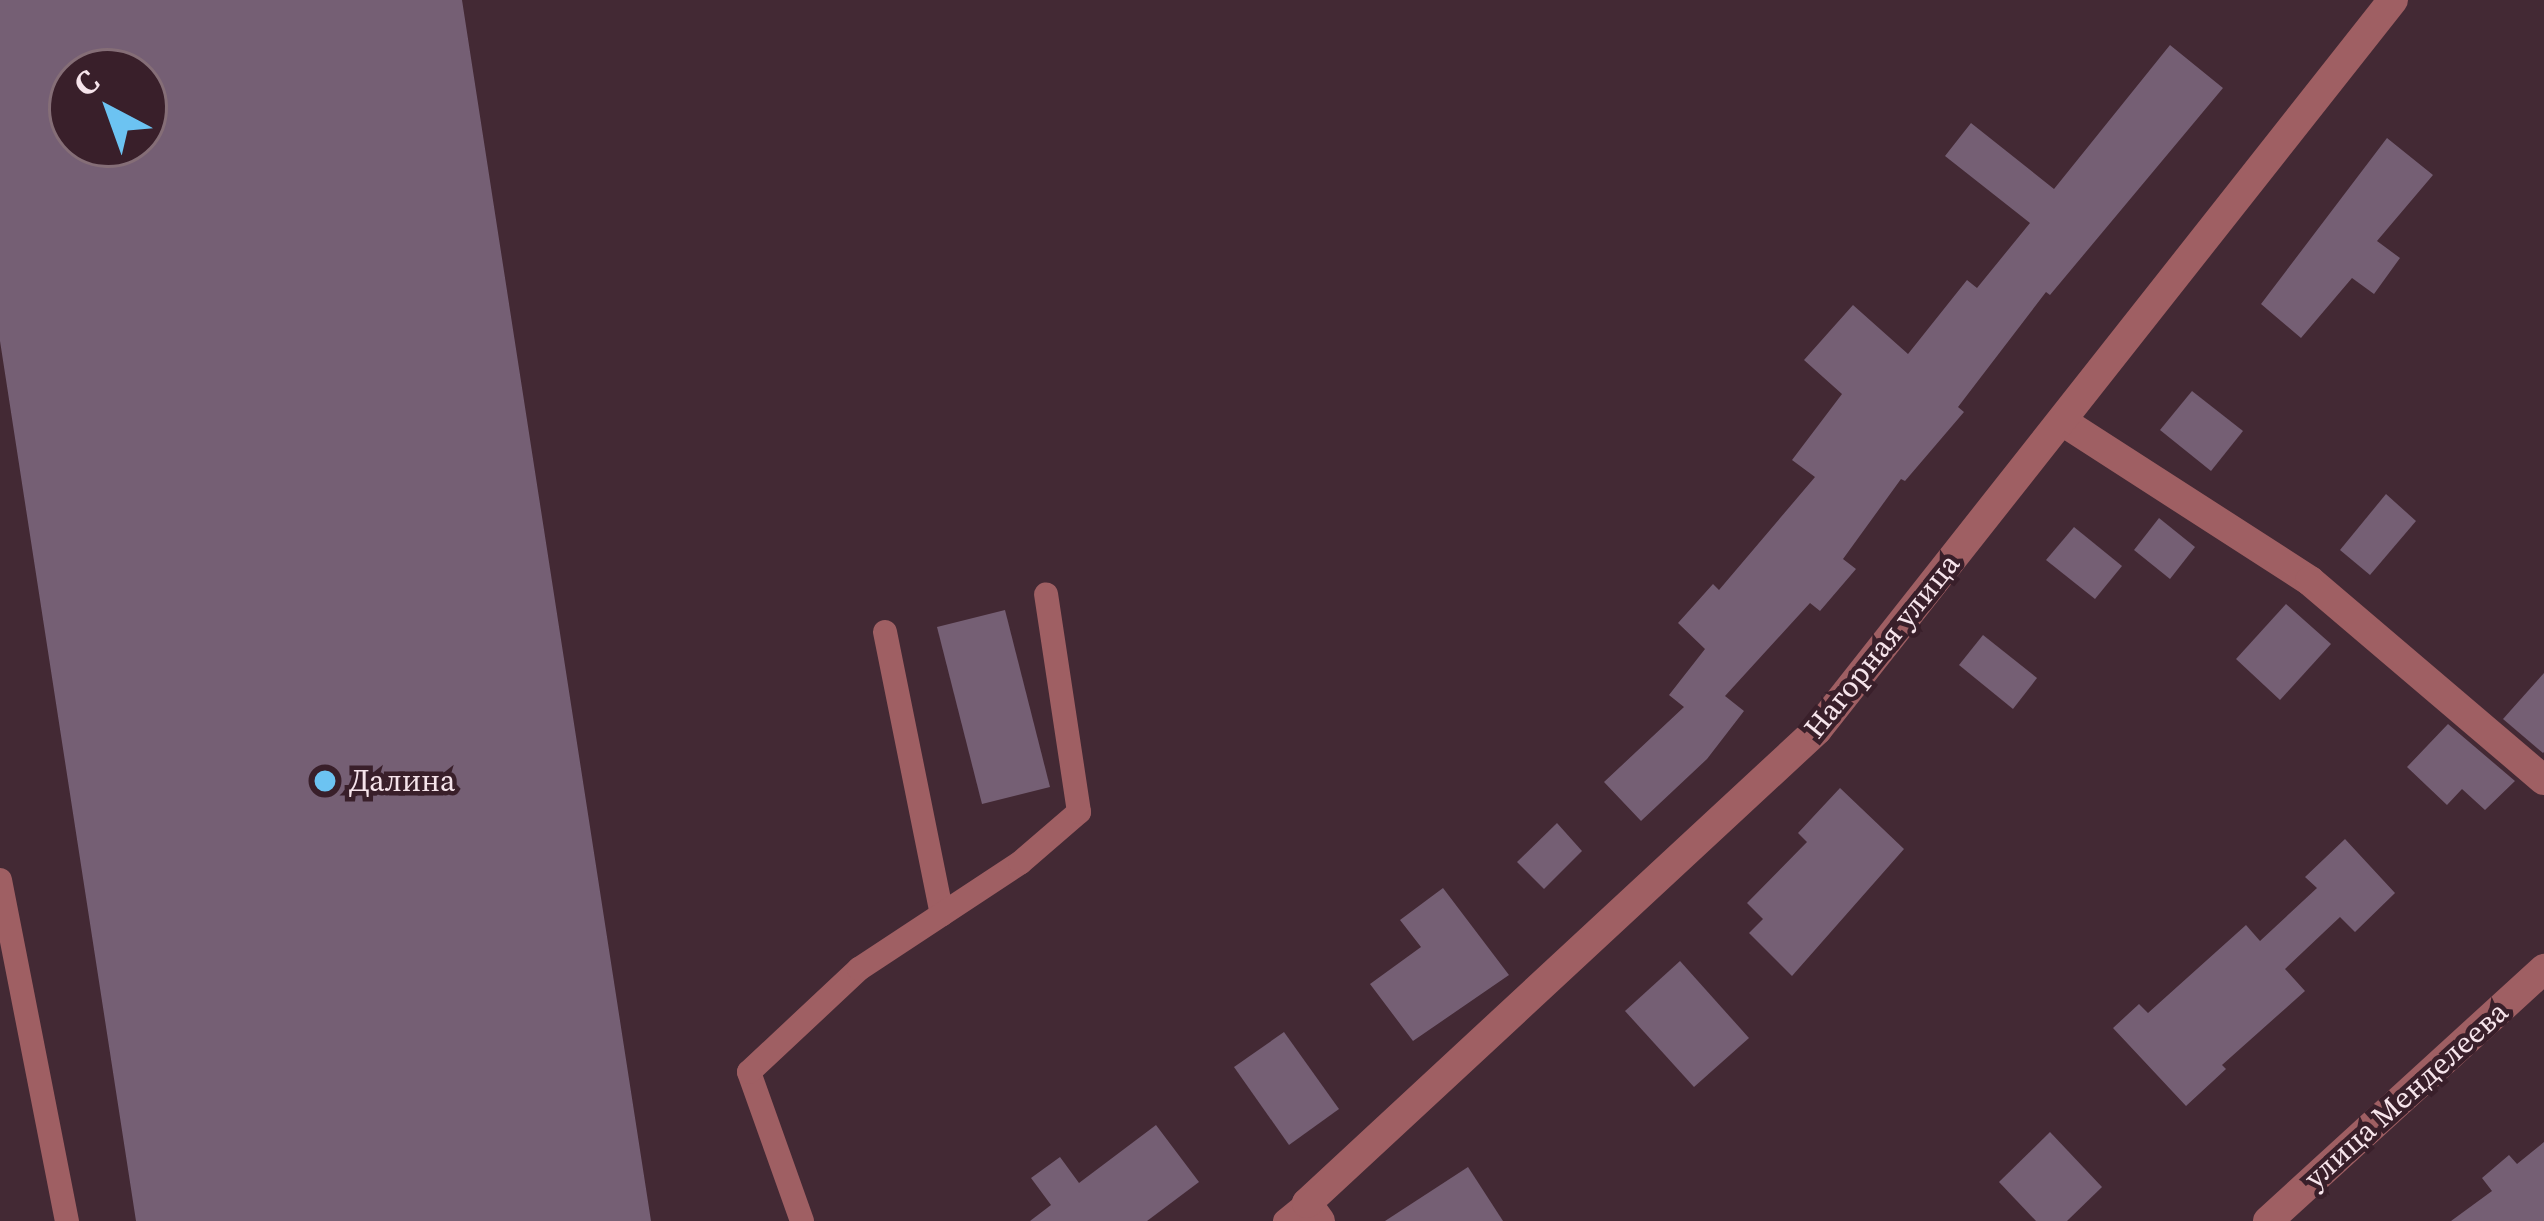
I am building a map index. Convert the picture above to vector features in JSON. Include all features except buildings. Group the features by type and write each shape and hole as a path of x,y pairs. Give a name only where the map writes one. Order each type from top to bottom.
{"street":[{"name":"Нагорная улица","path":"1304,1215 1817,730 2392,0"},
{"path":"2062,422 2310,581 2544,780"},
{"name":"улица Менделеева","path":"2268,1221 2544,970"}],"lane":[{"path":"802,1221 749,1072 860,969 1020,863 1079,812 1046,594"},
{"path":"885,632 942,914"},
{"path":"0,880 67,1221"}],"place":[{"name":"Далина","path":"325,781"}]}
